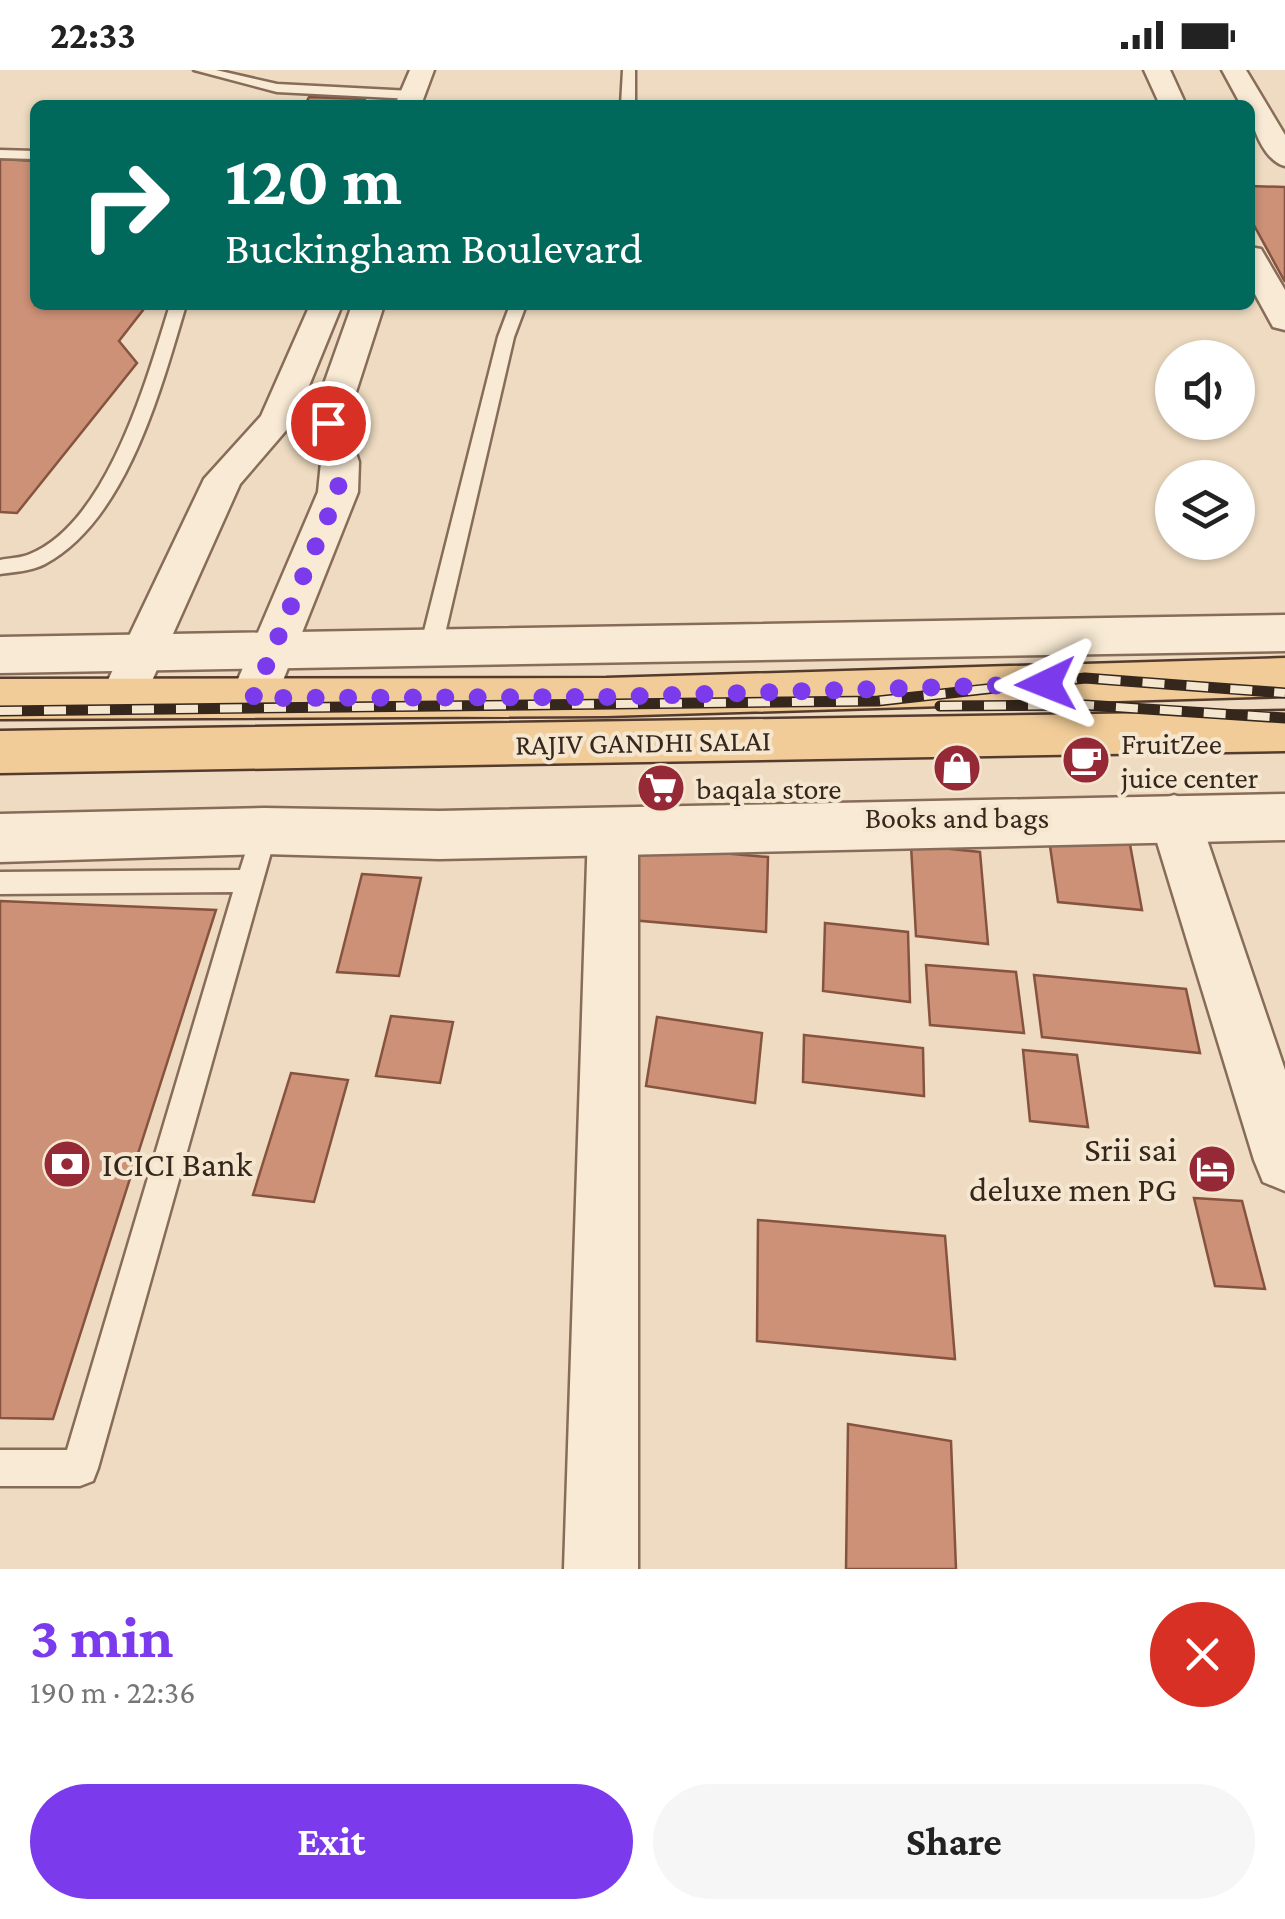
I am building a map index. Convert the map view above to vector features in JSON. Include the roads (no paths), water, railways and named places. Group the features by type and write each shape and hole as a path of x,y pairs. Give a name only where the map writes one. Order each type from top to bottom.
{"main road":[{"name":"RAJIV GANDHI SALAI","path":"0,699 606,697 1285,677"},
{"name":"RAJIV GANDHI SALAI","path":"0,752 1285,731"}],"street":[{"path":"410,100 422,70"},
{"path":"1157,70 1171,100"},
{"path":"1234,70 1248,100"},
{"path":"1252,70 1285,121"},
{"path":"1255,116 1279,168"},
{"path":"1255,265 1285,320"},
{"path":"122,698 223,479 278,417 324,310"},
{"path":"253,698 338,492 340,462 328,434 328,419 366,310"},
{"path":"278,417 328,419"},
{"path":"0,655 430,652 1285,633"},
{"path":"0,838 257,856 612,831 1174,816 1285,817"},
{"path":"1174,816 1285,1160"},
{"path":"601,1569 612,831"}],"lane":[{"path":"200,70 258,84 410,100"},
{"path":"258,84 268,70"},
{"path":"628,100 629,70"},
{"path":"0,154 30,155"},
{"path":"0,567 18,568 46,556 69,538 108,484 152,387 176,310"},
{"path":"430,652 506,337 516,310"},
{"path":"0,883 257,856 80,1468 0,1468"}],"railway":[{"path":"0,711 878,701 1085,678 1285,693"},
{"path":"940,706 1085,705 1285,718"}],"place":[{"name":"FruitZee juice center","path":"1086,760"},
{"name":"Books and bags","path":"957,768"},
{"name":"baqala store","path":"661,788"},
{"name":"ICICI Bank","path":"67,1164"},
{"name":"Srii sai deluxe men PG","path":"1212,1169"}]}
